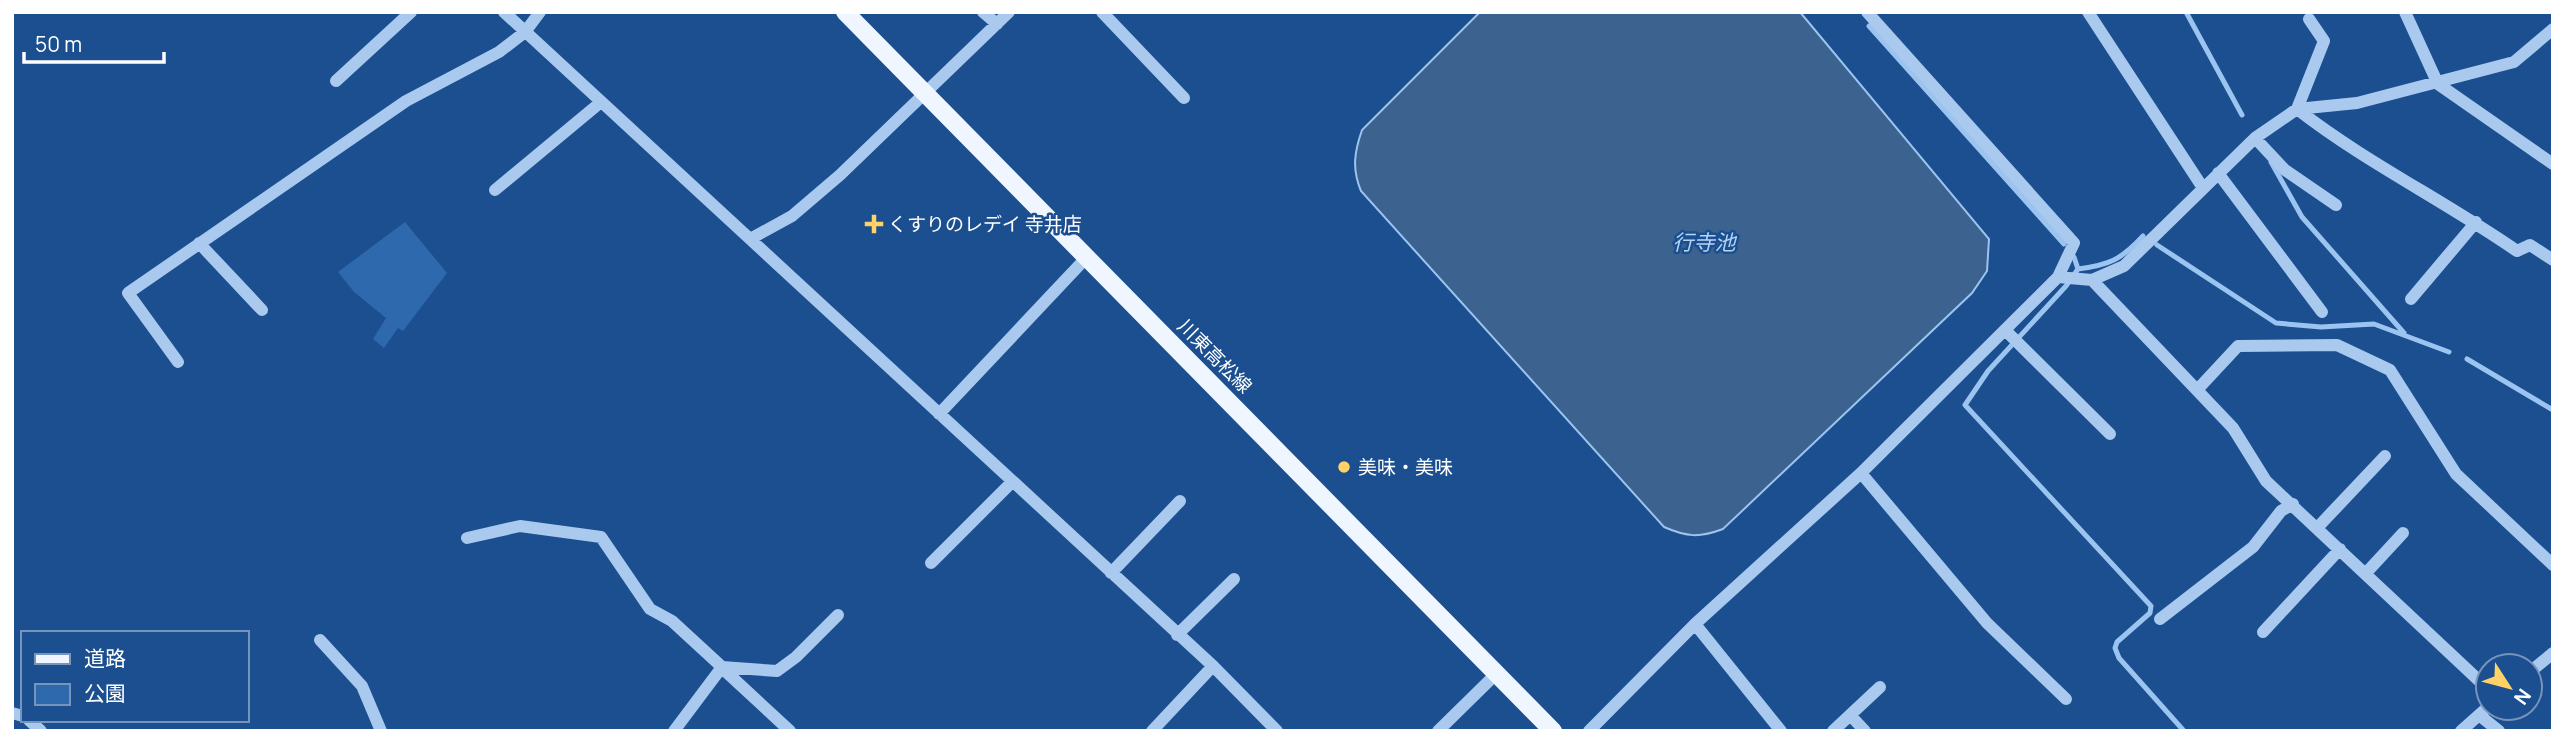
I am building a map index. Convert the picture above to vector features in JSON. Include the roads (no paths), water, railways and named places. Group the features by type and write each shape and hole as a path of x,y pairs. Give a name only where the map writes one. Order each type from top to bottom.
{"main road":[{"name":"川東高松線","path":"845,12 1553,731"}],"street":[{"path":"336,81 411,12"},
{"path":"504,12 1213,666 1276,731"},
{"path":"178,362 128,293 406,101 489,58 525,32 540,12"},
{"path":"983,12 997,23"},
{"path":"752,238 792,216 821,192 1009,12"},
{"path":"1101,12 1184,98"},
{"path":"2088,12 2203,188"},
{"path":"2405,12 2438,84 2553,164"},
{"path":"1588,731 1695,624 2012,336 2067,278 2074,243 1869,13"},
{"path":"2297,109 2324,41 2309,19"},
{"path":"2067,278 2092,279 2124,266 2255,138 2297,109 2357,103 2514,62 2553,29"},
{"path":"495,190 601,102"},
{"path":"2297,109 2331,136 2476,222 2517,251 2530,245 2553,260"},
{"path":"2255,138 2286,170 2336,205"},
{"path":"2218,173 2322,312"},
{"path":"2411,299 2476,222"},
{"path":"198,243 262,310"},
{"path":"939,414 1087,257"},
{"path":"2092,279 2233,428 2266,481 2474,676"},
{"path":"2012,336 2110,434"},
{"path":"2197,390 2238,346 2337,345 2390,370 2456,474 2553,565"},
{"path":"2317,527 2385,456"},
{"path":"1861,473 1900,524 1987,623 2066,699"},
{"path":"931,563 1011,482"},
{"path":"1111,573 1180,501"},
{"path":"2160,619 2253,547 2281,511 2293,505"},
{"path":"467,538 520,526 601,537 650,609 672,621 790,731"},
{"path":"2366,573 2403,533"},
{"path":"2263,632 2340,549"},
{"path":"1177,635 1234,579"},
{"path":"722,667 776,671 796,657 838,615"},
{"path":"1695,624 1781,731"},
{"path":"320,640 362,686 382,731"},
{"path":"1152,731 1213,666"},
{"path":"674,731 722,667"},
{"path":"1438,731 1497,673"},
{"path":"1833,731 1880,687"},
{"path":"1850,715 1864,731"}],"water":[{"name":"行寺池","path":"1480,12 1800,12 1989,239 1987,271 1972,293 1723,529 1693,535 1664,527 1361,191 1355,161 1362,130"}],"waterway":[{"path":"2186,12 2242,115"},
{"path":"1869,26 2064,244"},
{"path":"2271,162 2302,217 2404,333"},
{"path":"2074,257 2078,269 2098,266 2121,256 2143,236"},
{"path":"2157,245 2276,323 2321,327 2374,324 2449,352"},
{"path":"2078,269 2066,286 1988,371 1965,405 2151,606 2150,613 2117,642 2115,648 2119,658 2184,731"},
{"path":"2467,359 2553,410"}],"place":[{"name":"くすりのレデイ 寺井店","path":"874,224"},
{"name":"美味・美味","path":"1344,467"}]}
